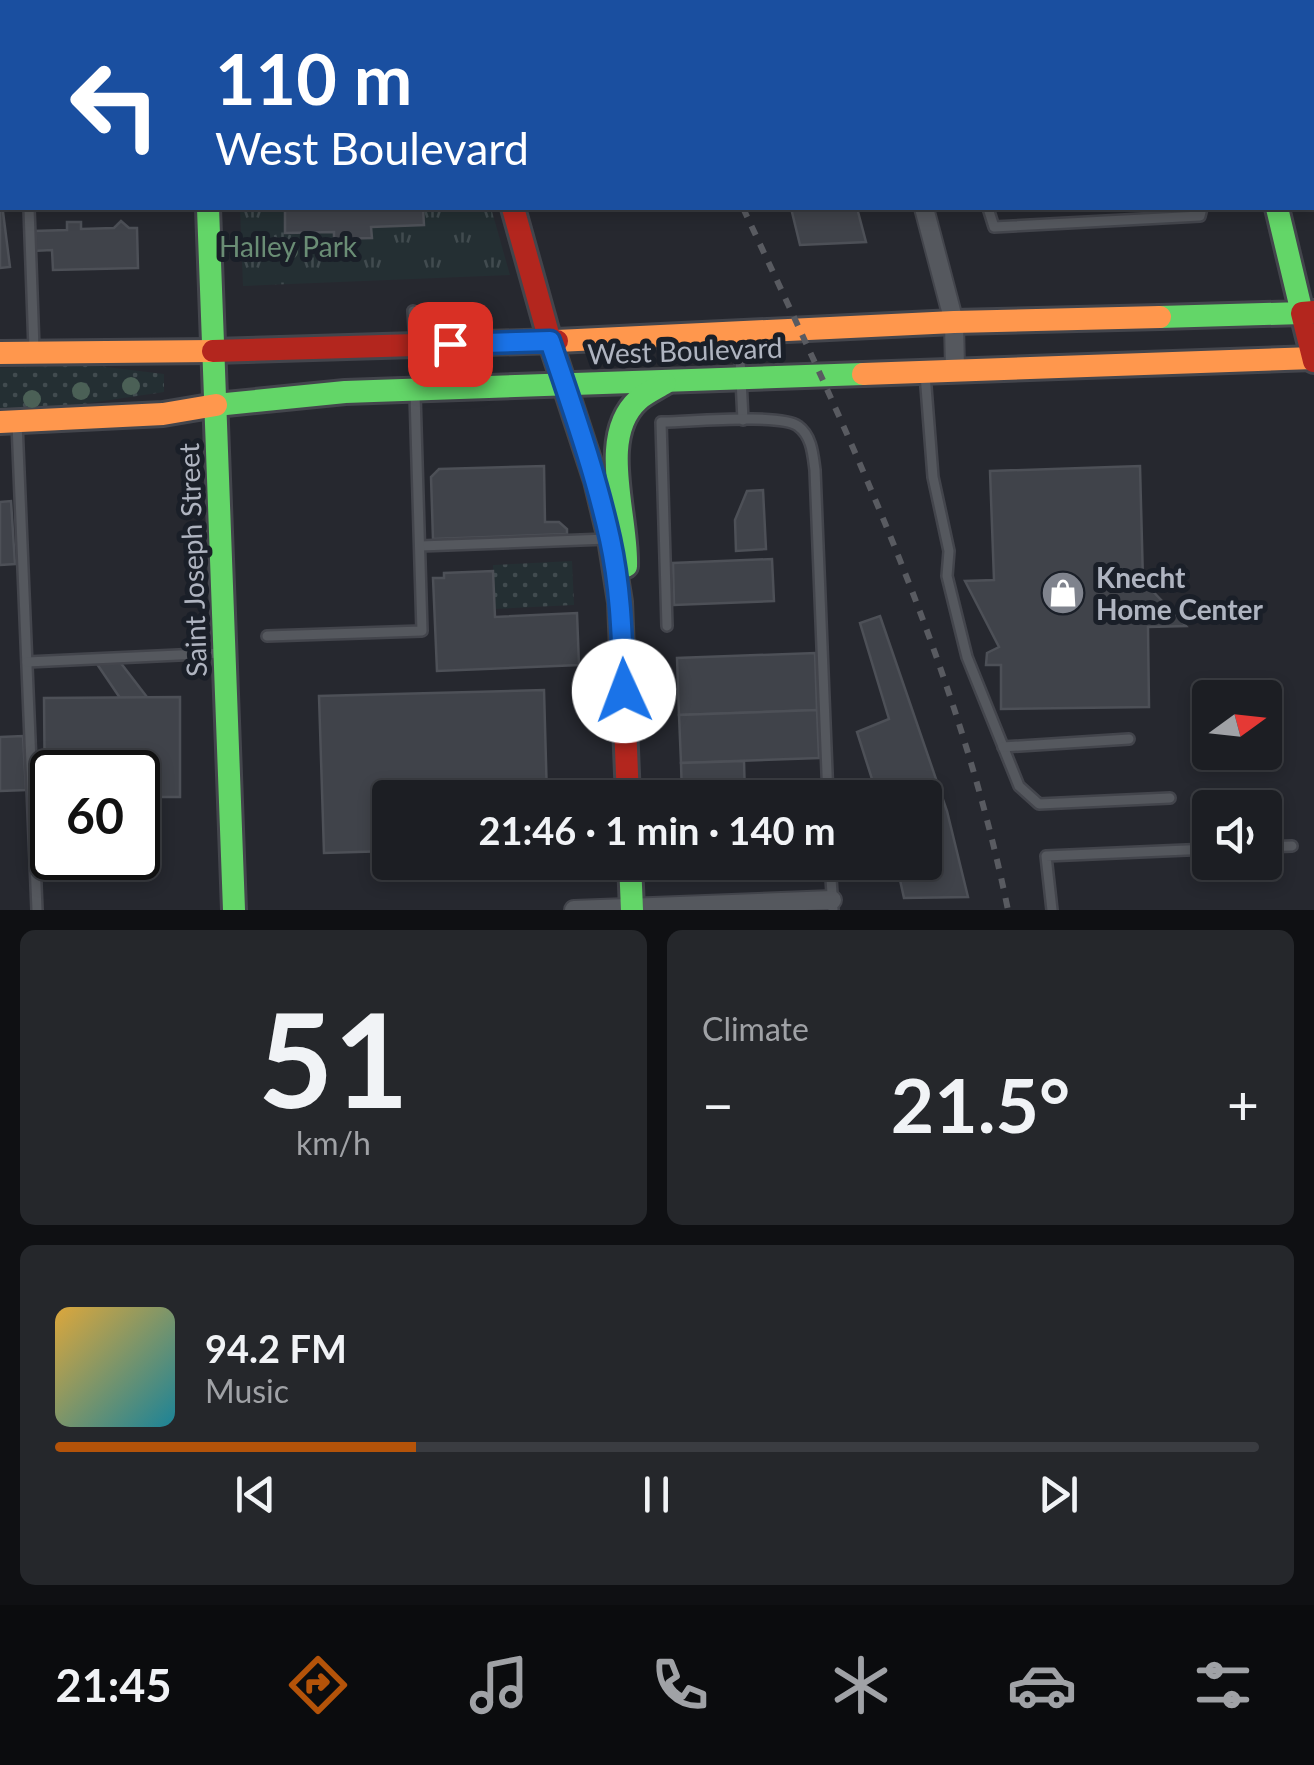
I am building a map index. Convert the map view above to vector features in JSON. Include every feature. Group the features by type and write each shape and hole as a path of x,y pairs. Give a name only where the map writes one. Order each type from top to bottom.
{"main road":[{"name":"Saint Joseph Street","path":"208,210 234,910"},
{"path":"514,210 610,539 620,602 627,780"},
{"path":"1277,210 1308,312 1314,359"},
{"name":"West Boulevard","path":"0,353 166,354 954,322 1308,312"},
{"name":"West Boulevard","path":"8,422 163,414 345,392 1314,359"},
{"path":"620,602 630,541 615,469 620,423 627,408 638,398 668,382"},
{"path":"631,880 632,909"}],"street":[{"path":"925,210 954,322 955,370"},
{"path":"574,910 832,905"}],"lane":[{"path":"30,210 34,352"},
{"path":"989,210 994,227 1200,216 1202,210"},
{"path":"413,311 415,345"},
{"path":"738,331 743,420"},
{"path":"925,372 933,478 949,551 947,576 967,656 1019,786 1039,804 1170,798"},
{"path":"266,636 422,631 415,392"},
{"path":"667,626 661,422 788,421 799,426 812,451 827,780"},
{"path":"8,422 27,662 37,910"},
{"path":"420,546 610,539"},
{"path":"27,662 225,653"},
{"path":"1003,747 1129,739"},
{"path":"1282,846 1292,846"},
{"path":"1052,910 1046,856 1192,850"},
{"path":"831,880 832,905"}],"green space":[{"name":"Halley Park","path":"240,210 492,210 510,275 243,286"},
{"path":"90,365 164,374 164,392 36,411 0,412 0,368"},
{"path":"572,561 574,605 495,609 493,565"}],"building":[{"path":"0,210 3,210 10,267 0,268"},
{"path":"285,210 423,210 424,225 371,227 372,238 334,239 334,232 285,233"},
{"path":"791,210 858,210 866,242 800,245"},
{"path":"121,221 129,228 137,228 138,268 53,270 52,250 33,251 33,231 67,230 67,222 81,222 81,229 114,228"},
{"path":"544,466 545,522 559,522 567,534 433,539 431,477 439,469"},
{"name":"Knecht Home Center","path":"1140,466 1143,581 1186,626 1148,627 1149,707 1001,709 1001,665 986,665 987,653 999,647 965,581 994,580 990,471"},
{"path":"763,490 766,549 736,551 735,520 747,491"},
{"path":"11,501 15,564 0,565 0,502"},
{"path":"772,559 774,601 674,605 673,563"},
{"path":"493,571 495,617 577,613 579,665 437,671 433,578 444,578 444,573"},
{"path":"880,616 936,780 872,780 857,732 889,719 860,623"},
{"path":"815,653 817,710 679,715 677,658"},
{"path":"120,662 147,697 120,698 97,664"},
{"path":"544,690 546,780 372,780 372,852 324,853 319,696"},
{"path":"180,697 180,797 160,797 160,750 44,750 44,698"},
{"path":"817,710 819,758 681,763 679,715"},
{"path":"23,736 26,790 0,791 0,737"},
{"path":"744,761 745,780 681,780 681,763"},
{"path":"942,796 968,897 904,898 900,880 942,880"}],"railway":[{"path":"744,210 860,465 930,639 987,818 1008,910"}],"traffic: fast":[{"path":"208,210 234,910"},
{"path":"1160,317 1302,313 1277,210"},
{"path":"216,405 345,392 863,374"},
{"path":"626,566 617,478 619,435 638,400 665,383"},
{"path":"631,880 632,910"}],"traffic: slow":[{"path":"557,341 954,322 1160,317"},
{"path":"0,353 213,351"},
{"path":"863,374 1314,358"},
{"path":"0,422 163,414 216,405"}],"traffic: jam":[{"path":"514,210 610,539 620,602 627,780"},
{"path":"1314,312 1302,313 1314,361"},
{"path":"213,351 557,341"}],"place":[{"name":"Knecht Home Center","path":"1063,593"}],"route":[{"path":"450,344 550,341 596,481 610,539 620,602 624,691"}]}
